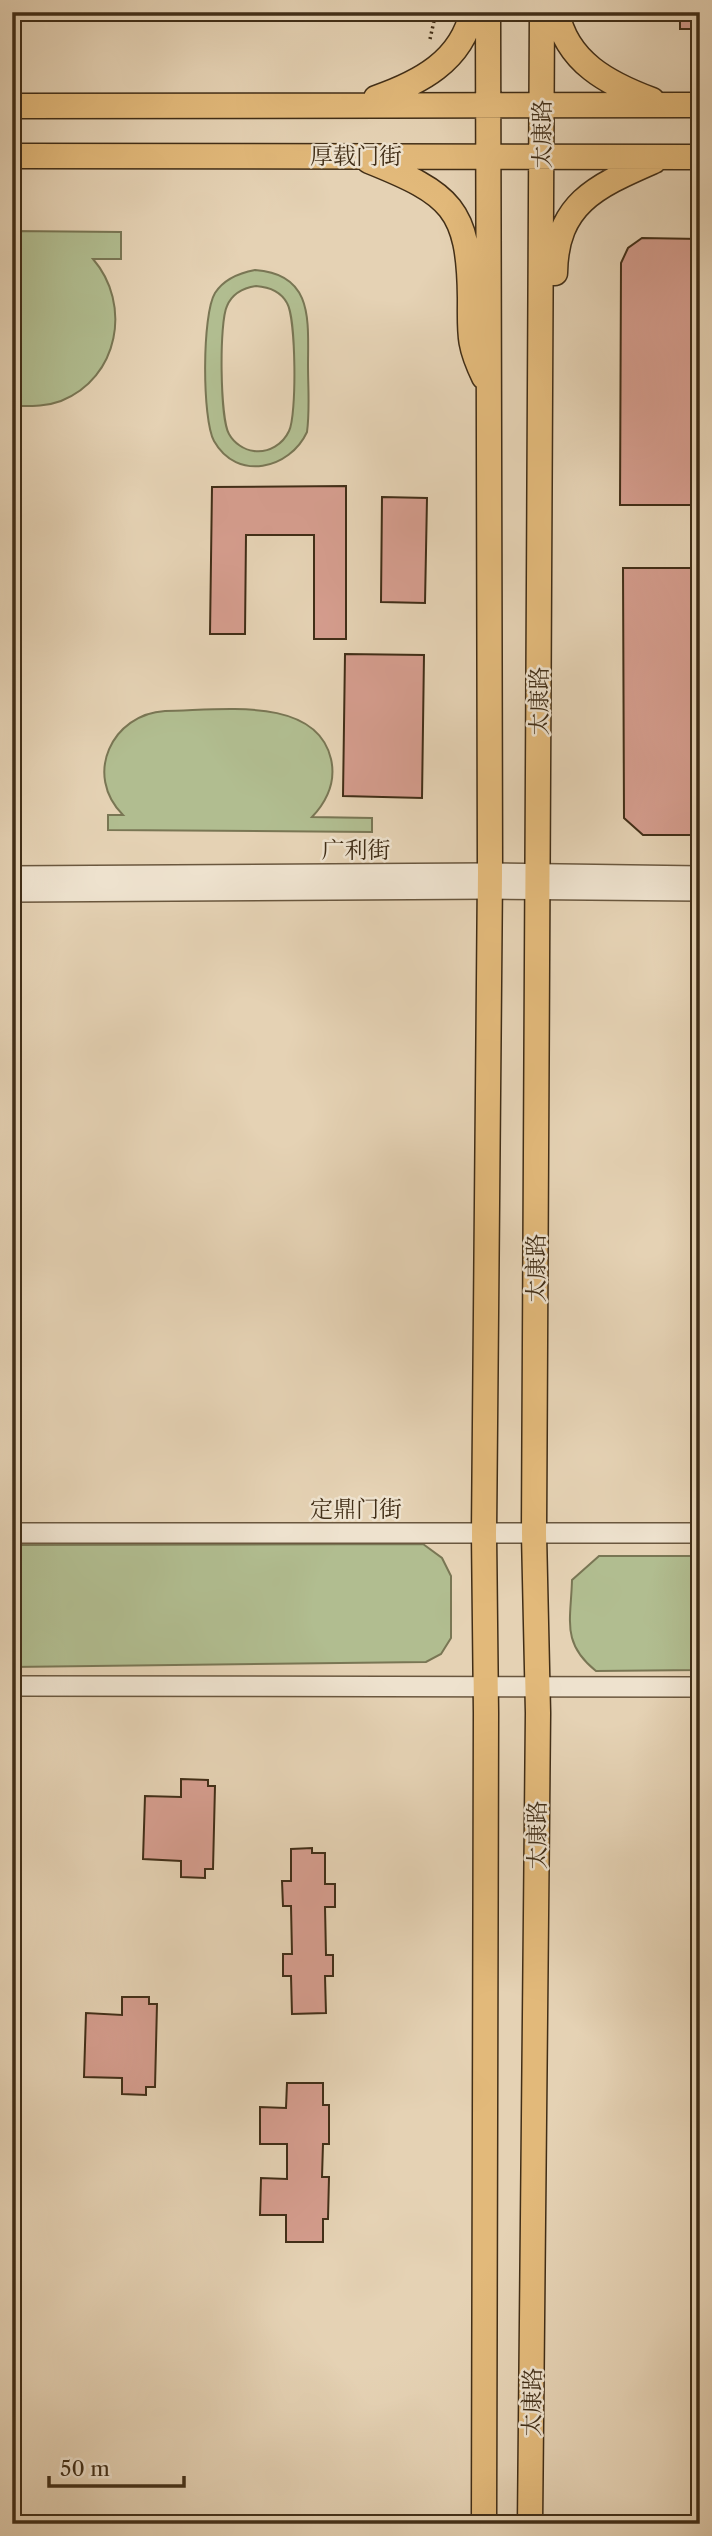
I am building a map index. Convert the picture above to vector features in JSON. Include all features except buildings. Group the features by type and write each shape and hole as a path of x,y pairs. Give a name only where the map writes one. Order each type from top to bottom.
{"main road":[{"path":"358,104 402,89 440,66 458,45 472,12"},
{"path":"484,2524 484,1534 490,881 488,12"},
{"name":"太康路","path":"530,2524 538,1687 534,1534 542,12"},
{"path":"557,12 570,45 587,67 625,90 666,105"},
{"path":"12,106 700,105"},
{"name":"厚载门街","path":"12,156 700,156"},
{"path":"355,156 407,176 443,200 462,224 470,258 470,348 488,385"},
{"path":"540,383 554,349 555,258 563,225 581,201 618,177 664,157"}],"street":[{"name":"广利街","path":"12,876 538,882 700,891"},
{"name":"广利街","path":"538,882 700,876"},
{"name":"广利街","path":"12,892 490,881"},
{"name":"定鼎门街","path":"12,1533 700,1534"},
{"path":"12,1686 700,1687"}],"path":[{"path":"430,39 436,12"}],"green space":[{"path":"12,231 121,232 121,259 93,259 105,277 113,297 115,318 107,358 96,375 81,390 55,403 12,406"},
{"path":"249,271 274,273 288,280 298,290 307,317 307,432 289,455 263,466 236,462 224,454 214,441 207,412 205,367 211,304 215,293 223,284 232,277","holes":["256,286 278,293 287,303 294,346 292,422 283,440 265,451 243,448 229,434 222,391 224,315 235,295"]},
{"path":"165,711 262,711 285,715 306,724 322,738 332,767 329,790 312,817 372,818 372,832 108,830 108,815 123,815 111,799 105,782 109,749 130,723 146,715"},
{"path":"423,1544 442,1558 451,1576 451,1638 441,1654 426,1662 12,1667 12,1545"},
{"path":"599,1556 700,1556 700,1670 596,1671 585,1661 577,1651 570,1630 572,1580"}]}
